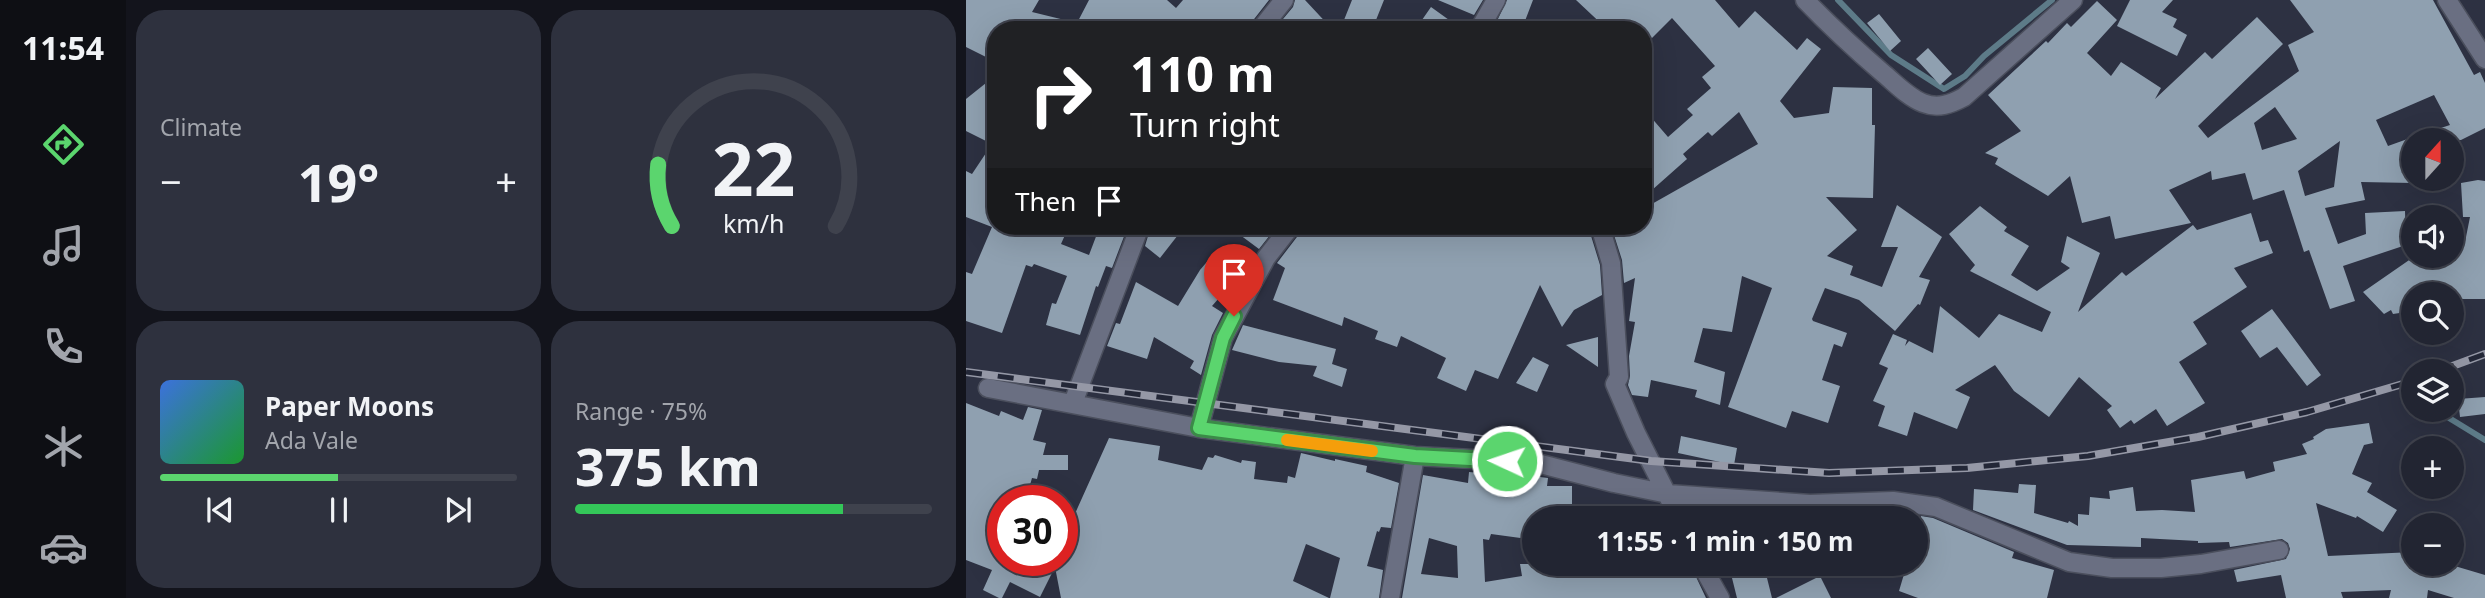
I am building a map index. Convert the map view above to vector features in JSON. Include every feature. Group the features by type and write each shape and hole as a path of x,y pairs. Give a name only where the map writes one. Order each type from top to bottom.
{"street":[{"path":"1267,21 1284,0"},
{"path":"1484,21 1496,0"},
{"path":"1805,0 1840,36 1905,92 1923,103 1950,105 1964,97 2073,0"},
{"path":"2447,0 2485,59"},
{"path":"1073,403 1137,235"},
{"path":"1199,428 1223,338 1266,258 1284,235"},
{"path":"1603,235 1611,263 1619,377 1615,384 1636,433 1674,506"},
{"path":"988,388 1199,428 1415,456 1533,462 1668,494 1810,504 1893,500 1919,503 1936,507 2069,562 2112,568 2161,568 2200,564 2279,550"},
{"path":"1390,598 1415,456"},
{"path":"1708,576 1720,598"}],"building":[{"path":"966,0 1039,0 1032,12 1069,21 987,21 987,58 966,47"},
{"path":"1089,0 1167,0 1176,8 1183,0 1269,0 1253,21 1078,21"},
{"path":"1295,0 1305,0 1325,21 1281,21 1293,7"},
{"path":"1352,0 1384,0 1376,21 1344,21"},
{"path":"1438,0 1483,0 1474,15"},
{"path":"1507,0 1533,0 1525,21 1497,21"},
{"path":"1576,0 1715,0 1739,28 1755,11 1797,50 1807,38 1821,49 1780,101 1794,118 1829,113 1833,87 1872,88 1872,125 1875,125 1873,198 1826,197 1857,230 1827,256 1853,266 1850,275 1882,287 1898,247 1881,247 1897,205 1942,237 1919,277 1930,280 1920,305 1918,304 1895,331 1859,300 1825,288 1812,319 1847,333 1842,347 1834,344 1822,380 1840,386 1828,423 1792,411 1786,428 1728,407 1772,288 1742,276 1732,332 1703,328 1694,362 1725,372 1720,405 1695,397 1697,390 1651,380 1648,397 1632,395 1628,385 1629,356 1635,322 1629,321 1635,278 1624,283 1622,260 1614,235 1652,235 1652,204 1758,144 1739,112 1712,136 1708,132 1683,154 1687,159 1652,190 1652,118 1668,137 1693,115 1687,109 1711,88 1702,77 1715,66 1672,18 1652,38 1652,21 1598,21"},
{"path":"2130,0 2173,0 2162,12 2177,19 2173,27 2187,35 2177,56 2117,26"},
{"path":"2290,0 2433,0 2474,75 2480,72 2485,83 2485,128 2464,138 2464,128 2441,128 2450,125 2434,95 2376,120 2388,146 2401,141 2401,183 2361,182 2365,200 2325,208 2338,244 2366,234 2365,213 2401,211 2401,247 2343,266 2355,301 2330,309 2309,250 2304,252 2284,190 2253,200 2245,173 2212,180 2211,171 2169,190 2191,223 2115,239 2110,216 2082,223 2070,176 2048,196 1995,164 1998,158 1985,153 2021,131 1988,95 2046,41 2048,43 2067,23 2071,27 2097,1 2117,20 2087,53 2111,76 2121,62 2161,88 2155,99 2205,52 2212,59 2257,17 2283,44 2198,126 2208,138 2299,71 2288,45 2314,32","holes":["2275,107 2297,139 2262,150 2254,123","2340,141 2334,187 2305,196 2298,171"]},
{"path":"1431,7 1450,21 1421,21"},
{"path":"1879,14 1901,41 1890,51 1867,23"},
{"path":"1928,48 1952,74 1940,85 1916,59"},
{"path":"987,82 987,142 966,131 966,99"},
{"path":"987,152 987,225 966,217 966,171 972,174"},
{"path":"2485,181 2485,299 2464,299 2464,282 2401,282 2401,313 2393,314 2391,310 2384,314 2363,292 2401,266 2401,268 2464,268 2464,247 2470,217 2464,217 2461,191 2464,191 2464,182"},
{"path":"1980,206 2007,227 2004,231 2029,246 2011,275 2037,291 2070,268 2061,262 2067,236 2100,253 2078,312 2122,272 2126,276 2193,225 2197,230 2251,213 2260,242 2268,240 2273,253 2234,268 2247,287 2193,322 2207,344 2179,362 2205,403 2167,426 2156,409 2134,424 2131,420 2120,428 2107,410 2112,406 2079,377 2049,417 2014,391 1995,365 1955,390 1970,397 1957,429 1914,412 1907,436 1878,426 1885,406 1873,401 1888,368 1879,364 1893,334 1907,340 1905,346 1909,341 1933,353 1940,306 1979,338 1999,314 2042,332 2051,312 1970,271 1975,265 1949,234"},
{"path":"989,235 1065,235 1061,244 1089,255 1097,235 1125,235 1112,268 1106,266 1098,287 1096,286 1080,335 1046,325 1052,303 1056,304 1067,276 1034,264 1032,267 1026,265 1002,333 966,321 966,272 972,274"},
{"path":"1148,235 1178,235 1160,258 1145,246"},
{"path":"1240,235 1270,235 1259,249"},
{"path":"1298,235 1591,235 1600,265 1602,295 1574,310 1562,327 1540,285 1498,379 1475,370 1466,391 1437,378 1446,358 1401,336 1397,347 1375,339 1378,331 1344,317 1342,326 1273,300 1285,268 1277,263"},
{"path":"1217,250 1242,272 1212,306 1223,313 1212,335 1201,375 1190,368 1194,361 1154,337 1147,359 1107,346 1116,323 1120,324 1136,282 1178,306 1200,270"},
{"path":"2272,309 2321,375 2307,386 2277,347 2260,358 2241,331"},
{"path":"1243,325 1336,349 1332,364 1347,369 1342,387 1313,376 1317,366 1279,362 1232,350"},
{"path":"1598,337 1598,367 1566,345"},
{"path":"1533,357 1549,365 1537,392 1516,383"},
{"path":"2485,397 2485,414 2464,417 2464,399"},
{"path":"966,403 999,416 1001,411 1023,420 1028,407 1042,410 1033,440 1046,443 1043,455 1068,455 1068,470 1039,470 1037,479 1032,478 1030,485 987,485 987,568 966,560"},
{"path":"2369,423 2373,443 2364,445 2352,474 2372,483 2367,492 2397,510 2383,532 2357,516 2356,518 2316,503 2328,556 2401,553 2401,576 2464,576 2464,569 2485,575 2485,598 2454,598 2428,590 2427,598 2389,598 2391,590 2341,592 2343,598 2286,598 2281,575 2237,582 2234,570 2286,559 2290,549 2288,543 2282,539 2230,547 2229,542 2198,543 2141,538 2141,547 2067,545 1973,510 1974,489 2018,493 2019,484 2036,485 2034,513 2068,523 2069,521 2078,526 2078,514 2089,515 2090,497 2110,499 2109,491 2133,487 2136,511 2195,512 2191,480 2244,471 2246,479 2275,471 2273,462 2307,454 2302,444 2314,439 2313,437 2326,429"},
{"path":"1681,436 1737,448 1734,465 1678,453"},
{"path":"1109,438 1160,446 1158,460 1202,470 1208,457 1213,458 1215,455 1241,463 1242,460 1256,462 1254,479 1287,483 1288,476 1295,478 1301,453 1367,466 1366,472 1399,483 1391,528 1381,527 1379,532 1377,531 1367,566 1383,570 1379,598 1330,598 1340,558 1306,544 1293,581 1329,598 1061,598 1057,576 1078,576 1078,507"},
{"path":"1492,471 1548,478 1547,486 1572,486 1572,506 1522,506 1522,538 1491,534 1489,540 1483,539 1485,582 1522,576 1696,576 1706,598 1402,598 1423,475 1468,483 1469,472 1492,474","holes":["1429,538 1457,546 1458,578 1421,574"]},
{"path":"1928,517 2014,552 2012,558 2054,570 2047,598 1918,598 1899,591 1903,576 1928,576"},
{"path":"989,576 1050,576 1040,597 1010,582 1002,598 983,590"},
{"path":"1766,576 1772,598 1737,598 1732,578"},
{"path":"1820,576 1831,598 1776,598"}],"waterway":[{"path":"1838,0 1891,55 1944,89 1965,76 1984,56 2052,0"},
{"path":"2456,422 2485,440"}],"railway":[{"path":"2464,362 2485,354"},
{"path":"966,372 1651,461 1829,473 1967,468 2088,456 2198,437 2307,412 2401,385"}],"slow traffic":[{"path":"1287,440 1372,451"}],"route":[{"path":"1234,316 1223,338 1199,428 1415,456 1507,461"}]}
